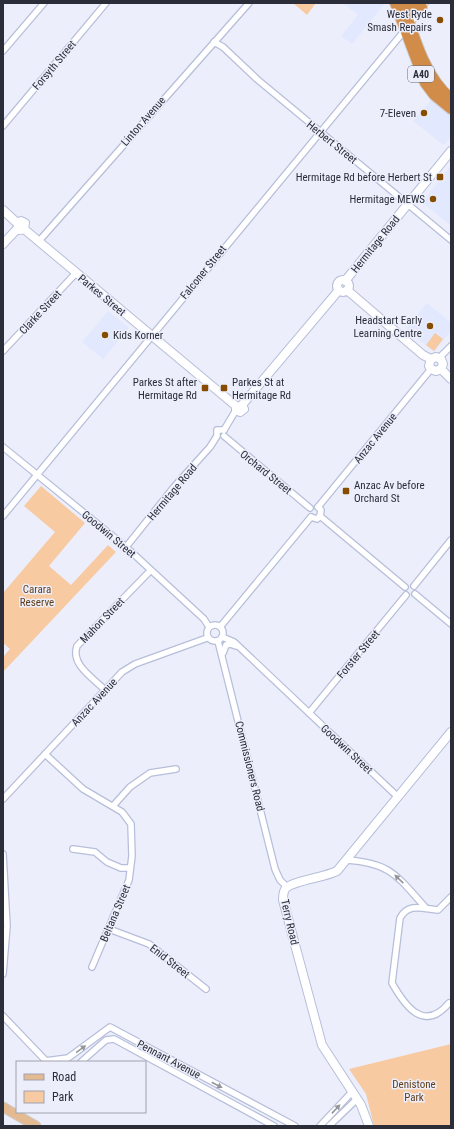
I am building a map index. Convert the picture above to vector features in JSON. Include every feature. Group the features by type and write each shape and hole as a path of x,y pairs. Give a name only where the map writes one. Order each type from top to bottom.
{"highway":[{"name":"A40","path":"395,3 431,75 441,89 451,98"},
{"name":"A40","path":"403,3 407,27 425,83 434,95 451,109"},
{"path":"408,3 413,8 424,5"}],"main road":[{"path":"3,1107 36,1126"}],"street":[{"path":"3,50 44,3"},
{"name":"Forsyth Street","path":"3,126 106,3"},
{"name":"Linton Avenue","path":"39,241 249,3"},
{"name":"Falconer Street","path":"3,516 424,5"},
{"name":"Herbert Street","path":"214,42 222,46 258,80 451,240"},
{"name":"Hermitage Road","path":"126,547 221,434 238,407 343,290 338,283 340,281 345,281 451,151"},
{"name":"Parkes Street","path":"3,210 20,227 39,241 76,274 238,407"},
{"path":"3,244 20,227"},
{"name":"Clarke Street","path":"3,351 76,274"},
{"path":"343,290 422,355 435,359 443,364 441,369"},
{"path":"441,369 436,371 432,370 429,366 451,346"},
{"path":"441,369 451,379"},
{"name":"Anzac Avenue","path":"318,507 432,370"},
{"name":"Orchard Street","path":"221,434 310,508"},
{"name":"Goodwin Street","path":"3,447 126,547 150,571 204,619 209,627"},
{"path":"311,517 308,512 313,506 318,507 321,510 320,516"},
{"path":"311,517 316,518 320,516"},
{"path":"320,516 406,587"},
{"path":"220,626 311,517"},
{"path":"414,586 451,540"},
{"name":"Mahon Street","path":"105,690 76,662 74,652 77,646 150,571"},
{"path":"414,586 410,584 404,591 406,596 411,597 415,594"},
{"path":"414,586 416,590 415,594"},
{"path":"415,594 451,624"},
{"name":"Forster Street","path":"309,714 406,596"},
{"path":"212,625 220,626 223,631 220,639 212,642 207,638 206,632 212,625"},
{"name":"Anzac Avenue","path":"3,799 128,667 207,638"},
{"name":"Goodwin Street","path":"220,639 234,642 398,797"},
{"name":"Commissioners Road","path":"220,639 222,654 275,869 280,880 287,887"},
{"name":"Goodwin Street","path":"222,654 224,647 230,644 243,652"},
{"name":"Terry Road","path":"369,1126 361,1105 322,1045 283,900 284,891 287,887 329,875 337,871 451,732"},
{"name":"Beltana Street","path":"45,754 83,789 122,812 131,824 129,880 92,967"},
{"path":"114,806 130,787 150,773 176,769"},
{"path":"72,849 95,852 107,862 121,868 130,868"},
{"path":"3,854 8,926 3,974"},
{"path":"347,860 380,865 398,876 425,907"},
{"path":"449,1003 443,1010 432,1015 419,1015 408,1008 392,983 400,918 403,912 412,908 425,907 438,910 451,897"},
{"name":"Enid Street","path":"108,929 149,944 206,989"},
{"name":"Pennant Avenue","path":"3,1016 46,1061 68,1058 110,1027 295,1126"},
{"name":"Pennant Avenue","path":"83,1061 106,1040 114,1039 274,1126"},
{"path":"320,1126 355,1095"},
{"path":"329,1126 355,1095"}],"shaded area":[{"path":"343,3 385,3 352,44 341,36 358,15"},
{"path":"431,100 451,116 451,137 445,144 442,144 413,121"},
{"name":"Hermitage MEWS","path":"451,166 451,226 422,202"},
{"name":"Headstart Early Learning Centre","path":"427,303 451,323 451,331 434,352 406,329"},
{"name":"Kids Korner","path":"108,311 129,328 103,359 82,342"}],"green space":[{"path":"293,3 316,3 307,15"},
{"path":"435,333 443,339 434,351 426,345"},
{"name":"Carara Reserve","path":"41,486 85,523 49,566 71,585 108,545 116,552 3,672 3,657 10,649 3,643 3,593 55,532 24,506"},
{"name":"Denistone Park","path":"451,1044 451,1126 374,1126 366,1094 349,1069"}],"place":[{"name":"West Ryde Smash Repairs","path":"440,20"},
{"name":"7-Eleven","path":"424,113"},
{"name":"Hermitage Rd before Herbert St","path":"440,177"},
{"name":"Hermitage MEWS","path":"433,199"},
{"name":"Headstart Early Learning Centre","path":"430,326"},
{"name":"Kids Korner","path":"105,335"},
{"name":"Parkes St after Hermitage Rd","path":"205,388"},
{"name":"Parkes St at Hermitage Rd","path":"224,388"},
{"name":"Anzac Av before Orchard St","path":"346,491"}]}
